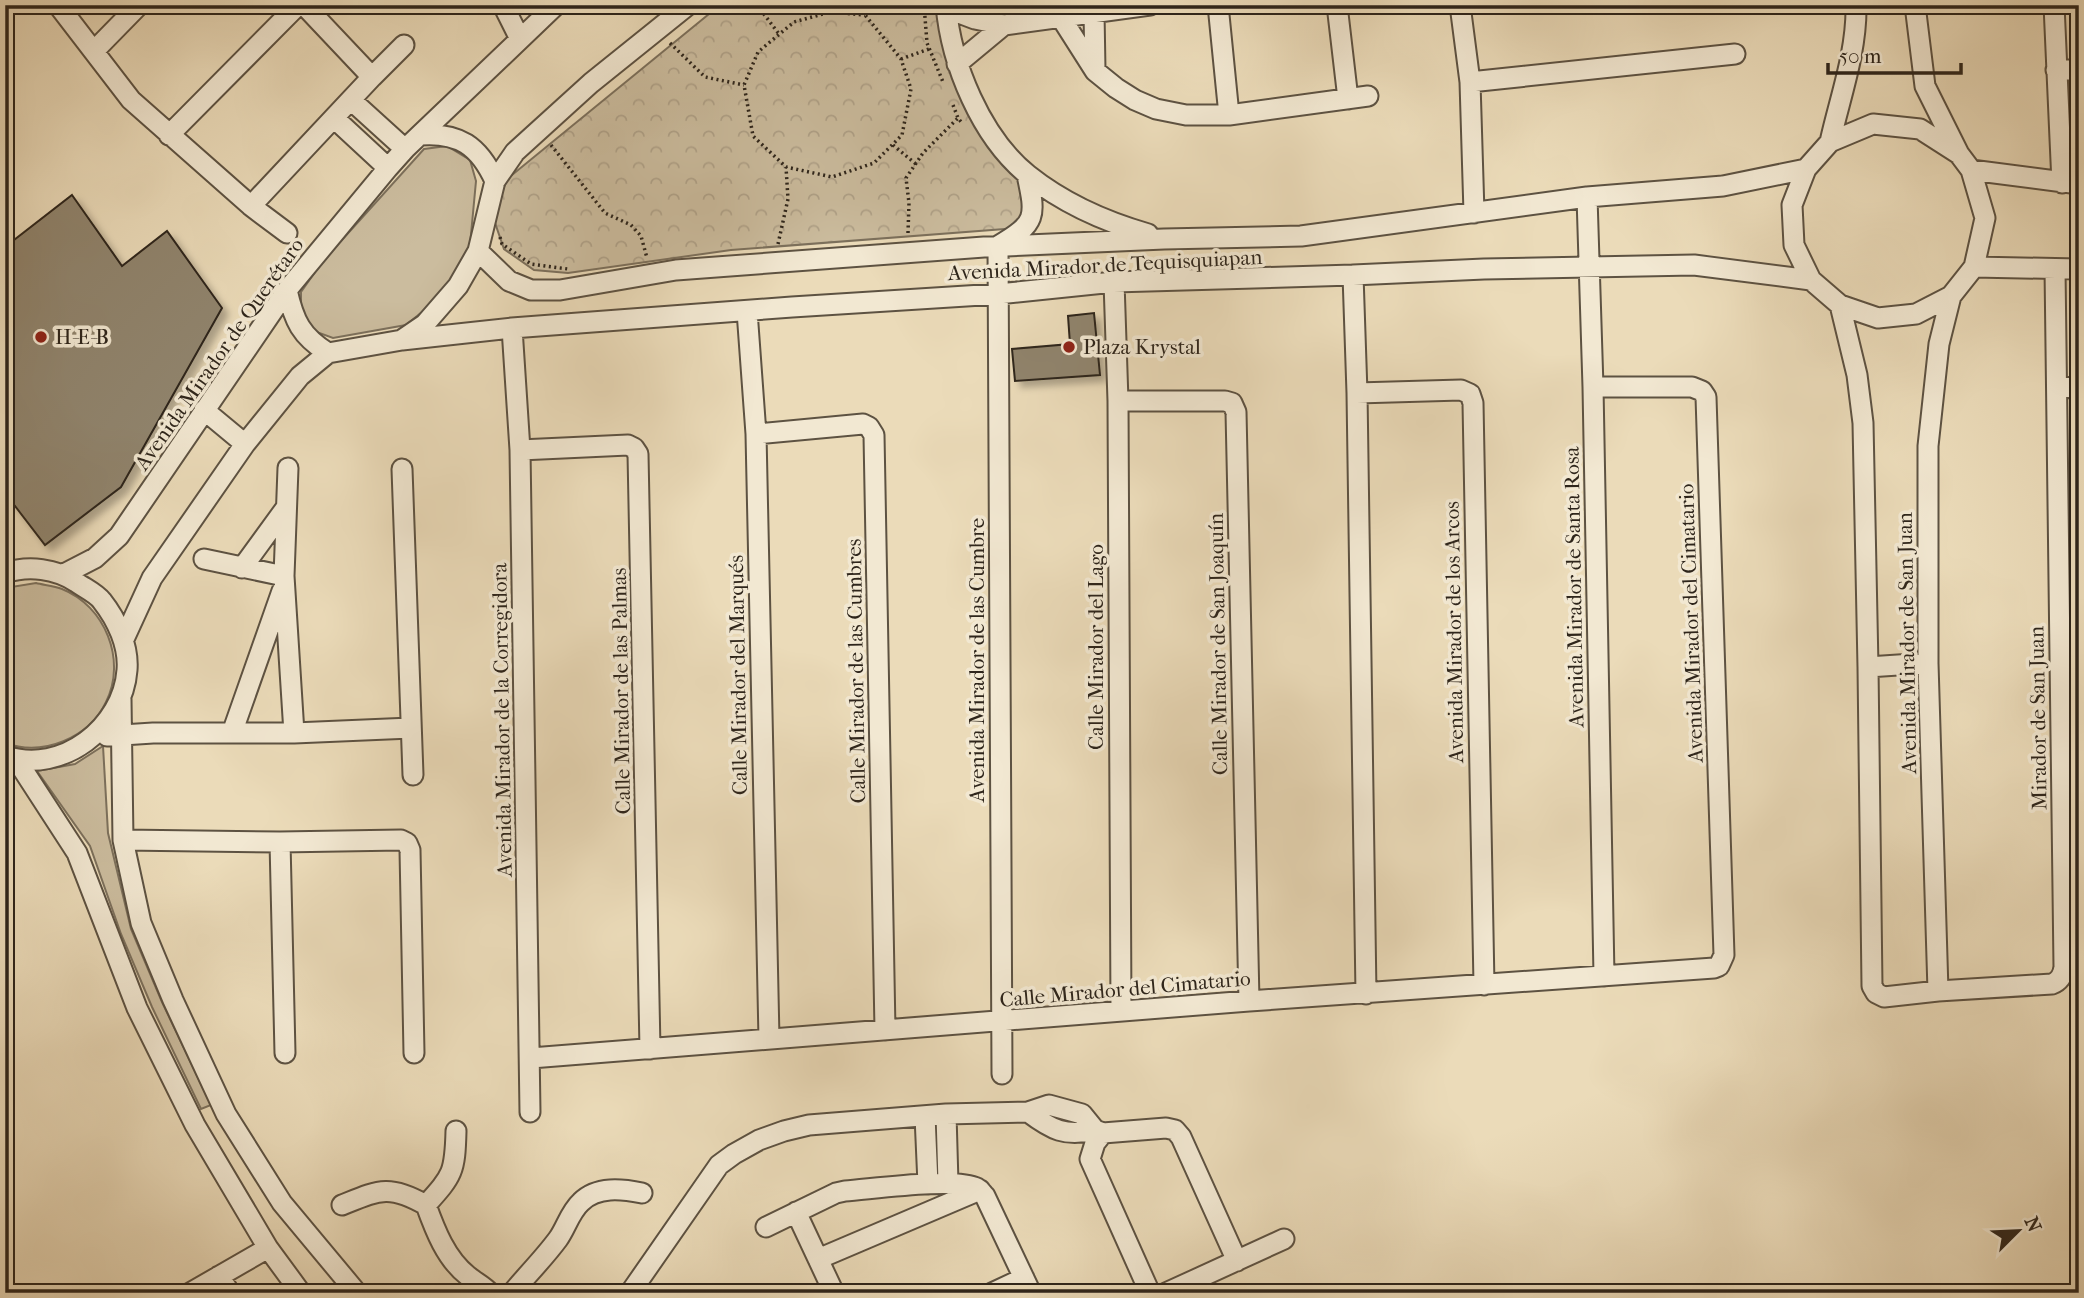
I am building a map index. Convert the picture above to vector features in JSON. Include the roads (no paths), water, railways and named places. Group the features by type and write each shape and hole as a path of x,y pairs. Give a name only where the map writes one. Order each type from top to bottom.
{"street":[{"path":"58,5 131,100 251,206 287,233"},
{"path":"94,51 139,5"},
{"path":"169,135 298,5"},
{"path":"304,5 372,78"},
{"path":"503,5 520,39"},
{"path":"124,639 152,578 245,444 300,376 328,353 402,340 425,324 458,286 478,251 495,181 515,152 591,83 688,5"},
{"path":"946,6 975,19 1004,25 1150,5"},
{"path":"1217,5 1228,115"},
{"path":"1337,5 1348,99"},
{"path":"1460,5 1470,82 1474,213"},
{"path":"1830,142 1849,69 1856,5"},
{"path":"1915,5 1925,86 1959,154 1971,170 1985,218 1974,267 1951,296 1916,314 1878,318 1840,306 1811,280 1794,245 1792,205 1806,169 1830,142 1873,124 1920,128 1959,154"},
{"path":"1971,170 2070,184 2056,70 2054,5"},
{"name":"Avenida Mirador de Querétaro","path":"64,574 94,558 119,536 287,290 388,168 552,6"},
{"path":"946,6 957,64 970,95 985,124 1027,175 1093,214 1164,239"},
{"path":"1094,12 1095,71"},
{"path":"1060,16 1095,71 1115,88 1156,108 1186,115 1228,115 1368,96"},
{"path":"957,64 1004,25"},
{"path":"251,206 404,45"},
{"path":"1470,82 1735,54"},
{"path":"2056,70 2079,71"},
{"path":"351,100 405,149"},
{"path":"334,118 388,168"},
{"path":"421,135 438,134 457,138 474,148 487,163 495,181"},
{"name":"Avenida Mirador de Tequisquiapan","path":"478,251 509,281 531,290 560,290 676,270 998,246 1301,236 1587,197 1723,186 1806,169"},
{"path":"998,246 1029,223 1032,201 1027,175"},
{"name":"Avenida Mirador de Santa Rosa","path":"1587,197 1604,976"},
{"name":"Avenida Mirador de las Cumbre","path":"998,246 1002,1074"},
{"name":"Avenida Mirador de Tequisquiapan","path":"402,340 512,328 998,294 1114,282 1484,269 1694,265 1811,280"},
{"path":"1974,267 2079,270"},
{"name":"Mirador de San Juan","path":"1876,993 1884,998 1938,991 2052,984 2058,981 2063,972 2055,269"},
{"path":"1353,275 1366,994"},
{"name":"Calle Mirador del Lago","path":"1114,282 1118,401 1121,1012"},
{"path":"287,290 291,310 300,330 312,343 328,353"},
{"name":"Avenida Mirador de San Juan","path":"1938,991 1928,663 1928,446 1939,344 1951,296"},
{"name":"Avenida Mirador de San Juan","path":"1840,306 1857,375 1863,423 1872,986 1876,993"},
{"name":"Calle Mirador del Marqués","path":"747,311 756,434 769,1039"},
{"name":"Avenida Mirador de la Corregidora","path":"512,328 520,450 530,1112"},
{"name":"Avenida Mirador del Cimatario","path":"1593,387 1692,387 1702,391 1706,397 1724,955 1721,964"},
{"path":"2057,387 2079,388"},
{"name":"Avenida Mirador de los Arcos","path":"1357,393 1461,390 1470,394 1473,403 1484,985"},
{"name":"Calle Mirador de San Joaquín","path":"1118,401 1225,401 1232,402 1236,412 1248,1001"},
{"path":"204,410 245,444"},
{"name":"Calle Mirador de las Cumbres","path":"756,434 863,424 869,427 874,435 885,1030"},
{"name":"Calle Mirador de las Palmas","path":"520,450 622,444 634,448 638,454 650,1049"},
{"path":"288,468 284,580 294,733"},
{"path":"402,469 413,775"},
{"path":"242,568 285,509"},
{"path":"204,559 284,580"},
{"path":"8,566 64,574 101,599 124,639 127,669 121,699 123,840 141,923 209,1081 226,1114 282,1203 357,1293"},
{"path":"232,733 284,580"},
{"path":"1868,667 1928,663"},
{"path":"10,757 48,759 79,748 106,723 121,699"},
{"path":"93,737 411,728"},
{"path":"10,757 77,853 137,1009 195,1125 268,1248 301,1293"},
{"path":"123,840 401,840 407,843 410,850 414,1053"},
{"path":"280,842 285,1053"},
{"name":"Calle Mirador del Cimatario","path":"531,1058 1248,1001 1714,968 1721,964"},
{"path":"630,1293 719,1165 734,1154 784,1130 809,1125 946,1114 1028,1112 1046,1125 1075,1135 1166,1128 1175,1130 1181,1137 1237,1261"},
{"path":"195,1125 226,1114"},
{"path":"946,1114 948,1183"},
{"path":"925,1116 928,1184"},
{"path":"426,1205 453,1171 456,1131"},
{"path":"1099,1132 1090,1159 1150,1293"},
{"path":"766,1227 845,1191 948,1183 975,1187 980,1190 1028,1286 992,1293"},
{"path":"512,1293 558,1239 580,1203 606,1190 623,1189 642,1193"},
{"path":"342,1205 384,1190 407,1194 426,1205 436,1233 466,1275 493,1292"},
{"path":"818,1259 980,1190"},
{"path":"796,1212 834,1293"},
{"path":"1166,1293 1284,1239"},
{"path":"190,1293 268,1248"},
{"path":"219,1276 230,1293"}],"place":[{"name":"H-E-B","path":"41,337"},
{"name":"Plaza Krystal","path":"1069,347"}]}
